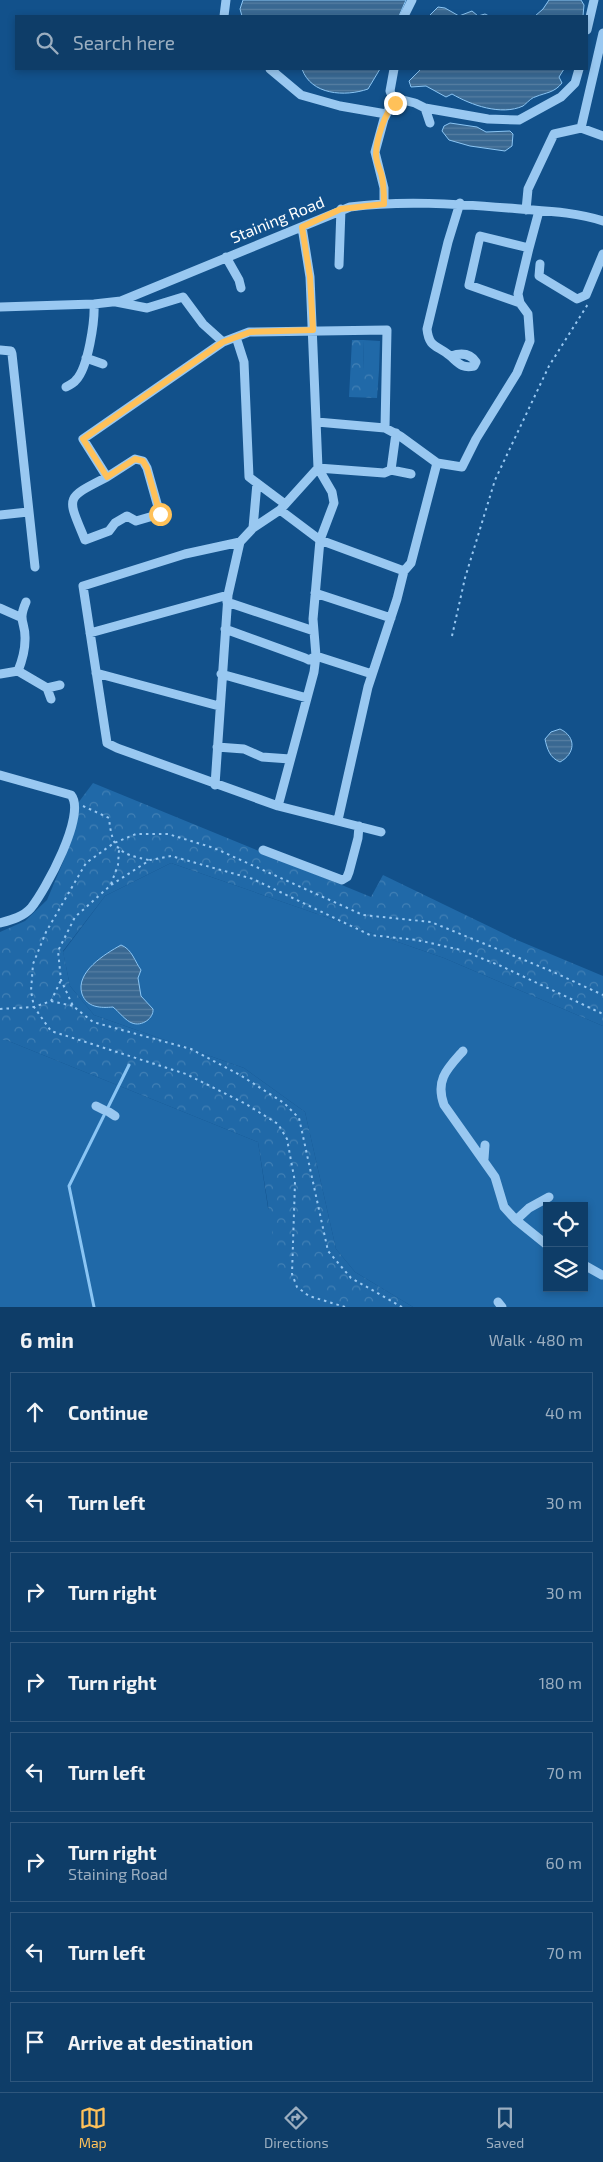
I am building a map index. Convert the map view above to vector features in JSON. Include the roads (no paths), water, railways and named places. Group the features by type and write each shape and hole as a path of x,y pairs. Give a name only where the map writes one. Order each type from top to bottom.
{"street":[{"path":"224,15 226,0"},
{"path":"404,15 412,0"},
{"path":"588,26 594,0"},
{"path":"581,128 603,33"},
{"path":"271,70 301,95 340,106 386,114"},
{"path":"394,70 390,91 395,103"},
{"path":"384,204 384,188 377,165 376,152 386,114 390,107 399,100 414,103 425,108 488,119 519,120 561,97 575,83 579,70"},
{"path":"425,108 430,123"},
{"path":"526,210 528,189 554,134 581,128 603,136"},
{"path":"450,356 434,347 428,338 427,329 448,242 460,203"},
{"name":"Staining Road","path":"0,307 114,302 302,227 341,209 384,204 460,203 570,213 603,221"},
{"path":"339,265 341,209"},
{"path":"317,422 385,428 396,433 437,463 462,467 476,439 517,373 530,341 528,314 520,303 518,294 539,210"},
{"path":"278,806 314,672 316,656 314,631 320,540 334,503 332,492 318,468 310,277 302,227"},
{"path":"520,303 469,285 480,236 528,248"},
{"path":"540,264 539,276 577,299 586,295 603,254"},
{"path":"226,256 239,280 241,288"},
{"path":"114,302 147,308 183,297 203,324 223,342"},
{"path":"66,386 78,378 86,358 95,320 94,304"},
{"path":"107,477 83,439 223,342 250,332 387,330 385,428"},
{"path":"236,337 244,362 249,477 320,540 404,571"},
{"path":"0,350 16,350 28,512 35,567"},
{"path":"86,358 103,364"},
{"path":"391,470 396,433"},
{"path":"135,459 143,461 147,468 160,514 136,521 126,516 115,523 109,531 85,540 71,506 73,498 81,490 107,477 135,459"},
{"path":"338,820 372,674 391,618 404,571 411,563 437,463"},
{"path":"318,468 384,473 391,470 411,474"},
{"path":"215,784 227,598 240,542 253,528 282,507 318,468"},
{"path":"253,528 257,483"},
{"path":"0,515 28,512"},
{"path":"240,542 185,554 83,586 107,743 278,806 380,832"},
{"path":"316,592 391,618"},
{"path":"90,633 227,598 314,631"},
{"path":"18,671 24,655 26,638 20,617 26,602"},
{"path":"0,608 20,617"},
{"path":"225,629 309,660 316,656 372,674"},
{"path":"0,674 18,671 47,688 51,699"},
{"path":"96,673 219,706"},
{"path":"221,674 307,698"},
{"path":"47,688 60,685"},
{"path":"217,747 244,749 262,757 290,759"},
{"path":"0,775 71,795 75,808 67,840 43,889 31,908 24,914 0,923"},
{"path":"263,850 342,880 347,878 349,872 358,838 359,826"},
{"path":"463,1051 450,1066 442,1080 440,1093 454,1119 484,1159 495,1178 504,1207 516,1220 543,1241"},
{"path":"484,1159 485,1145"},
{"path":"516,1220 529,1208 549,1197"},
{"path":"588,1268 602,1276"}],"waterway":[{"path":"94,1307 69,1186 129,1065"}]}
